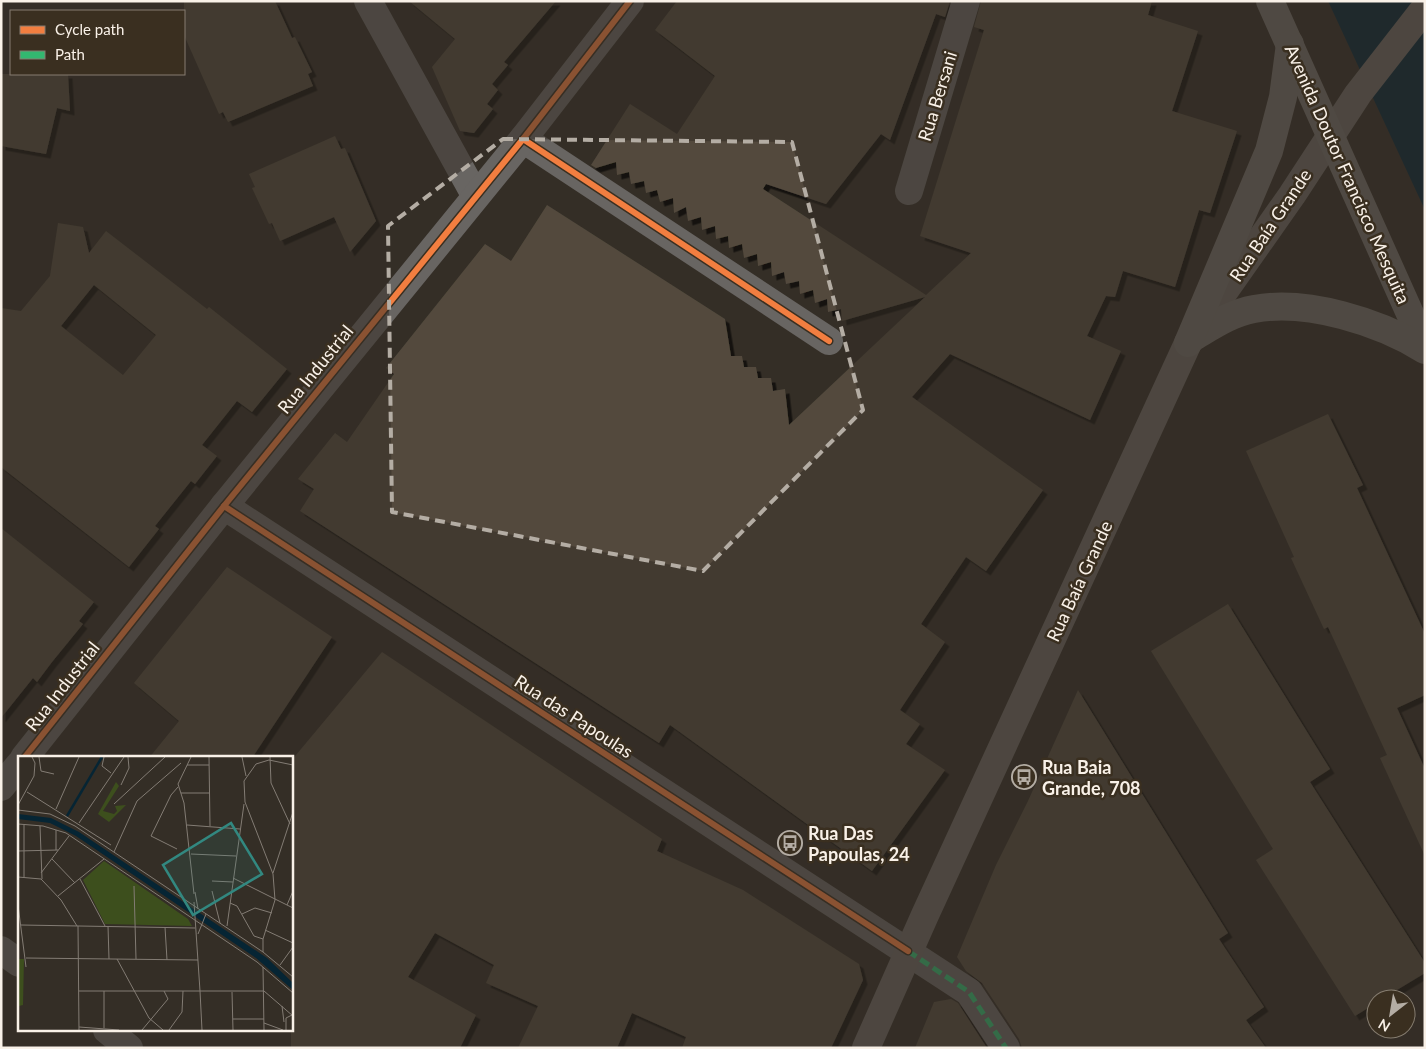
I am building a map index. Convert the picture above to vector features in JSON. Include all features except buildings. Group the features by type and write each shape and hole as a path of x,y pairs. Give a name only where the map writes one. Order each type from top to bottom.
{"highway":[{"name":"Avenida Doutor Francisco Mesquita","path":"1270,1 1425,349"},
{"path":"1190,341 1269,151 1283,98 1290,44"},
{"path":"1190,341 1226,318 1254,309 1314,309 1382,328 1425,349"}],"main road":[{"name":"Rua Baía Grande","path":"866,1048 908,951 1190,341 1292,195 1358,94 1425,8"}],"street":[{"path":"368,1 476,195"},
{"name":"Rua Industrial","path":"26,756 224,506 523,139 630,1"},
{"name":"Rua Bersani","path":"909,191 966,1"},
{"path":"523,139 829,341"},
{"name":"Rua das Papoulas","path":"224,506 969,992 1006,1048"},
{"path":"1,787 18,766"},
{"path":"1,950 18,962"},
{"path":"109,1032 129,1048"}],"highlighted area":[{"path":"503,139 792,142 863,410 703,571 392,512 388,226"}],"water":[{"path":"1328,1 1425,1 1425,210"}],"marked path":[{"path":"908,951 969,992 1006,1048"}],"cycle path":[{"path":"26,756 224,506 523,139 630,1"},
{"path":"523,139 829,341"},
{"path":"224,506 908,951"}],"place":[{"name":"Rua Baia Grande, 708","path":"1024,777"},
{"name":"Rua Das Papoulas, 24","path":"790,843"}]}
